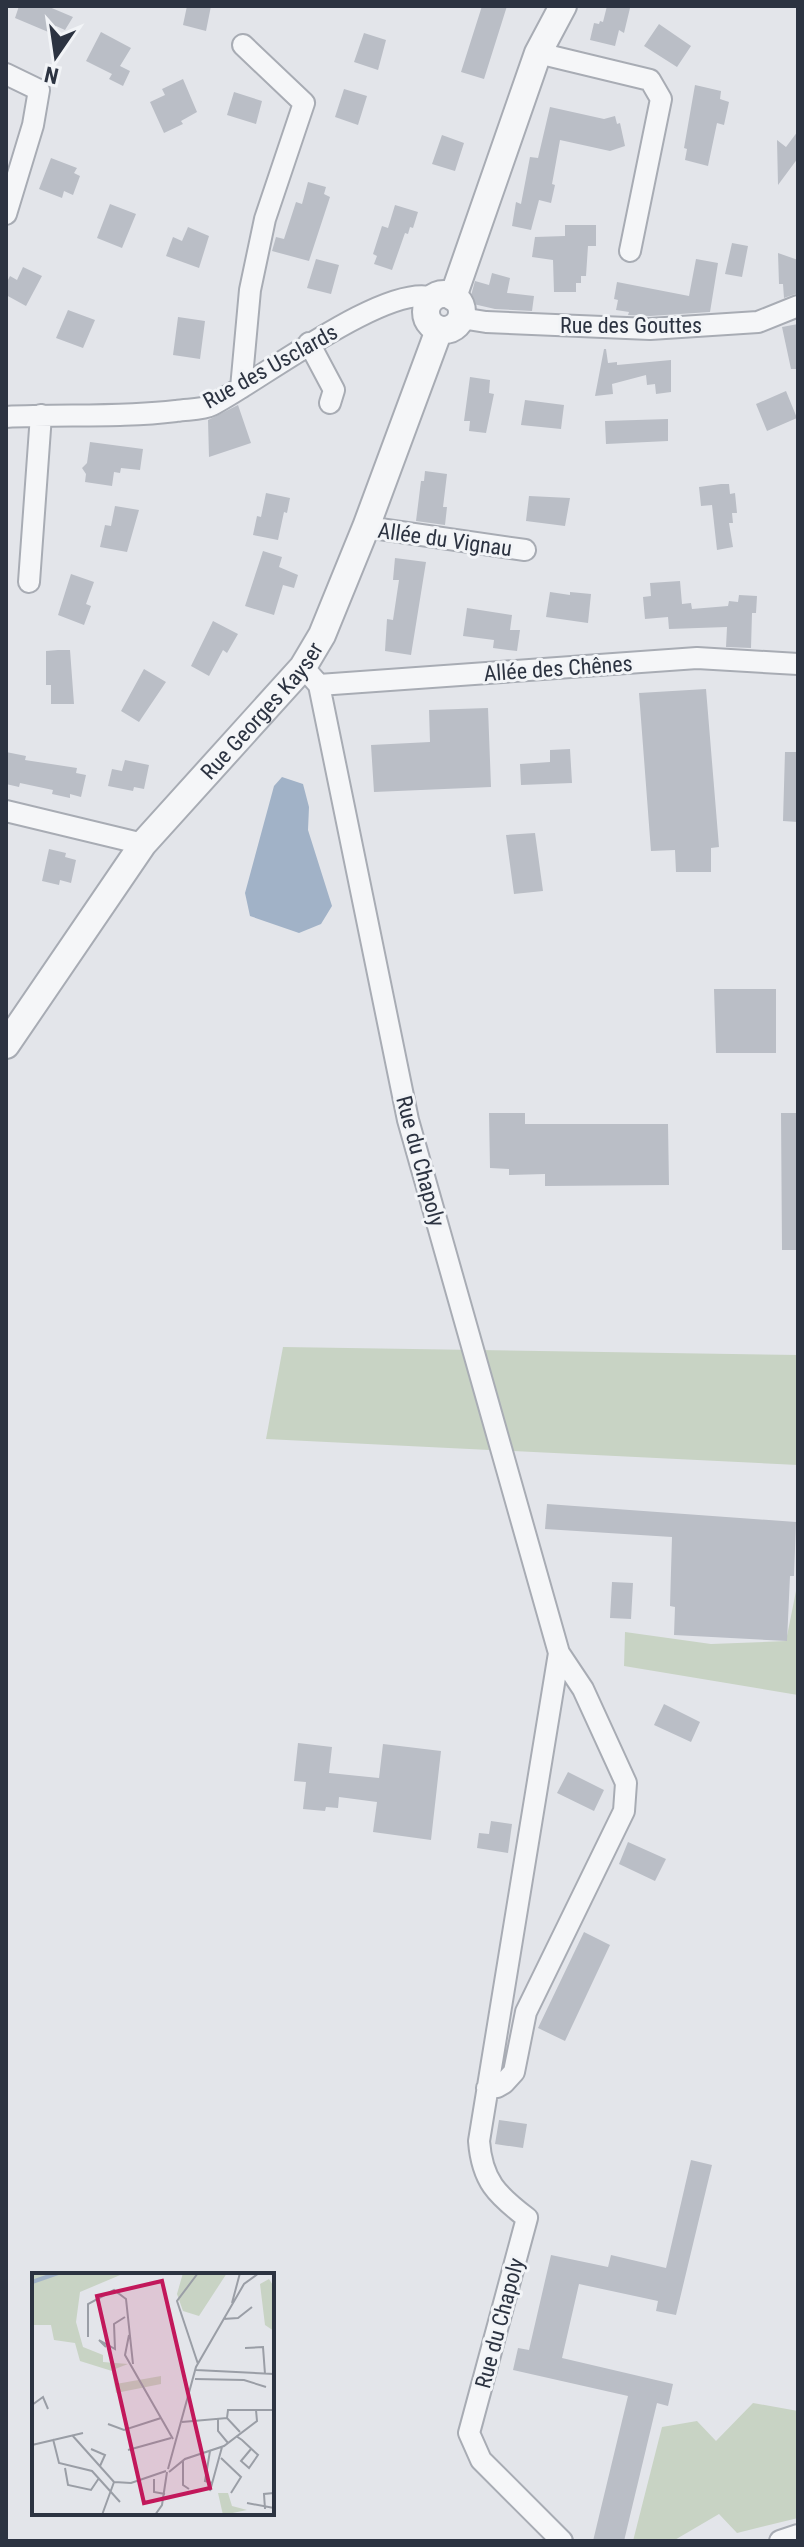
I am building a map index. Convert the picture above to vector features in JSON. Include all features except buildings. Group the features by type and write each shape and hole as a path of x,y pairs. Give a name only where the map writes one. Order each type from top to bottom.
{"street":[{"name":"Rue Georges Kayser","path":"6,1045 143,844 311,676 322,635 366,527 538,53 563,6"},
{"path":"241,388 250,290 265,219 304,103 243,45"},
{"path":"538,53 650,80 661,99 630,251"},
{"path":"6,74 39,90 29,140 6,214"},
{"name":"Rue des Usclards","path":"6,417 147,415 208,407 309,343 369,312 411,296 446,311"},
{"name":"Rue des Gouttes","path":"446,311 469,321 650,329 758,322 798,306"},
{"path":"309,343 334,390 330,403"},
{"path":"29,582 41,415"},
{"name":"Allée du Vignau","path":"366,527 525,550"},
{"name":"Allée des Chênes","path":"311,676 697,658 798,664"},
{"name":"Rue du Chapoly","path":"311,676 408,1120 559,1653 583,1689 626,1783 624,1811 526,2012 514,2072 504,2083 487,2088"},
{"path":"6,811 143,844"},
{"name":"Rue du Chapoly","path":"559,1653 479,2141 480,2164 491,2186 527,2218 469,2433 481,2460 562,2541"},
{"path":"780,2541 798,2535"}],"green space":[{"path":"283,1347 798,1355 798,1465 266,1439"},
{"path":"798,1581 798,1695 624,1666 625,1632 711,1644 786,1641"},
{"path":"753,2403 798,2411 798,2518 737,2533 719,2514 673,2541 633,2541 662,2427 697,2421 716,2441"}],"water":[{"path":"282,777 303,784 309,807 308,830 332,906 321,924 299,933 250,916 245,893 274,786"}]}
